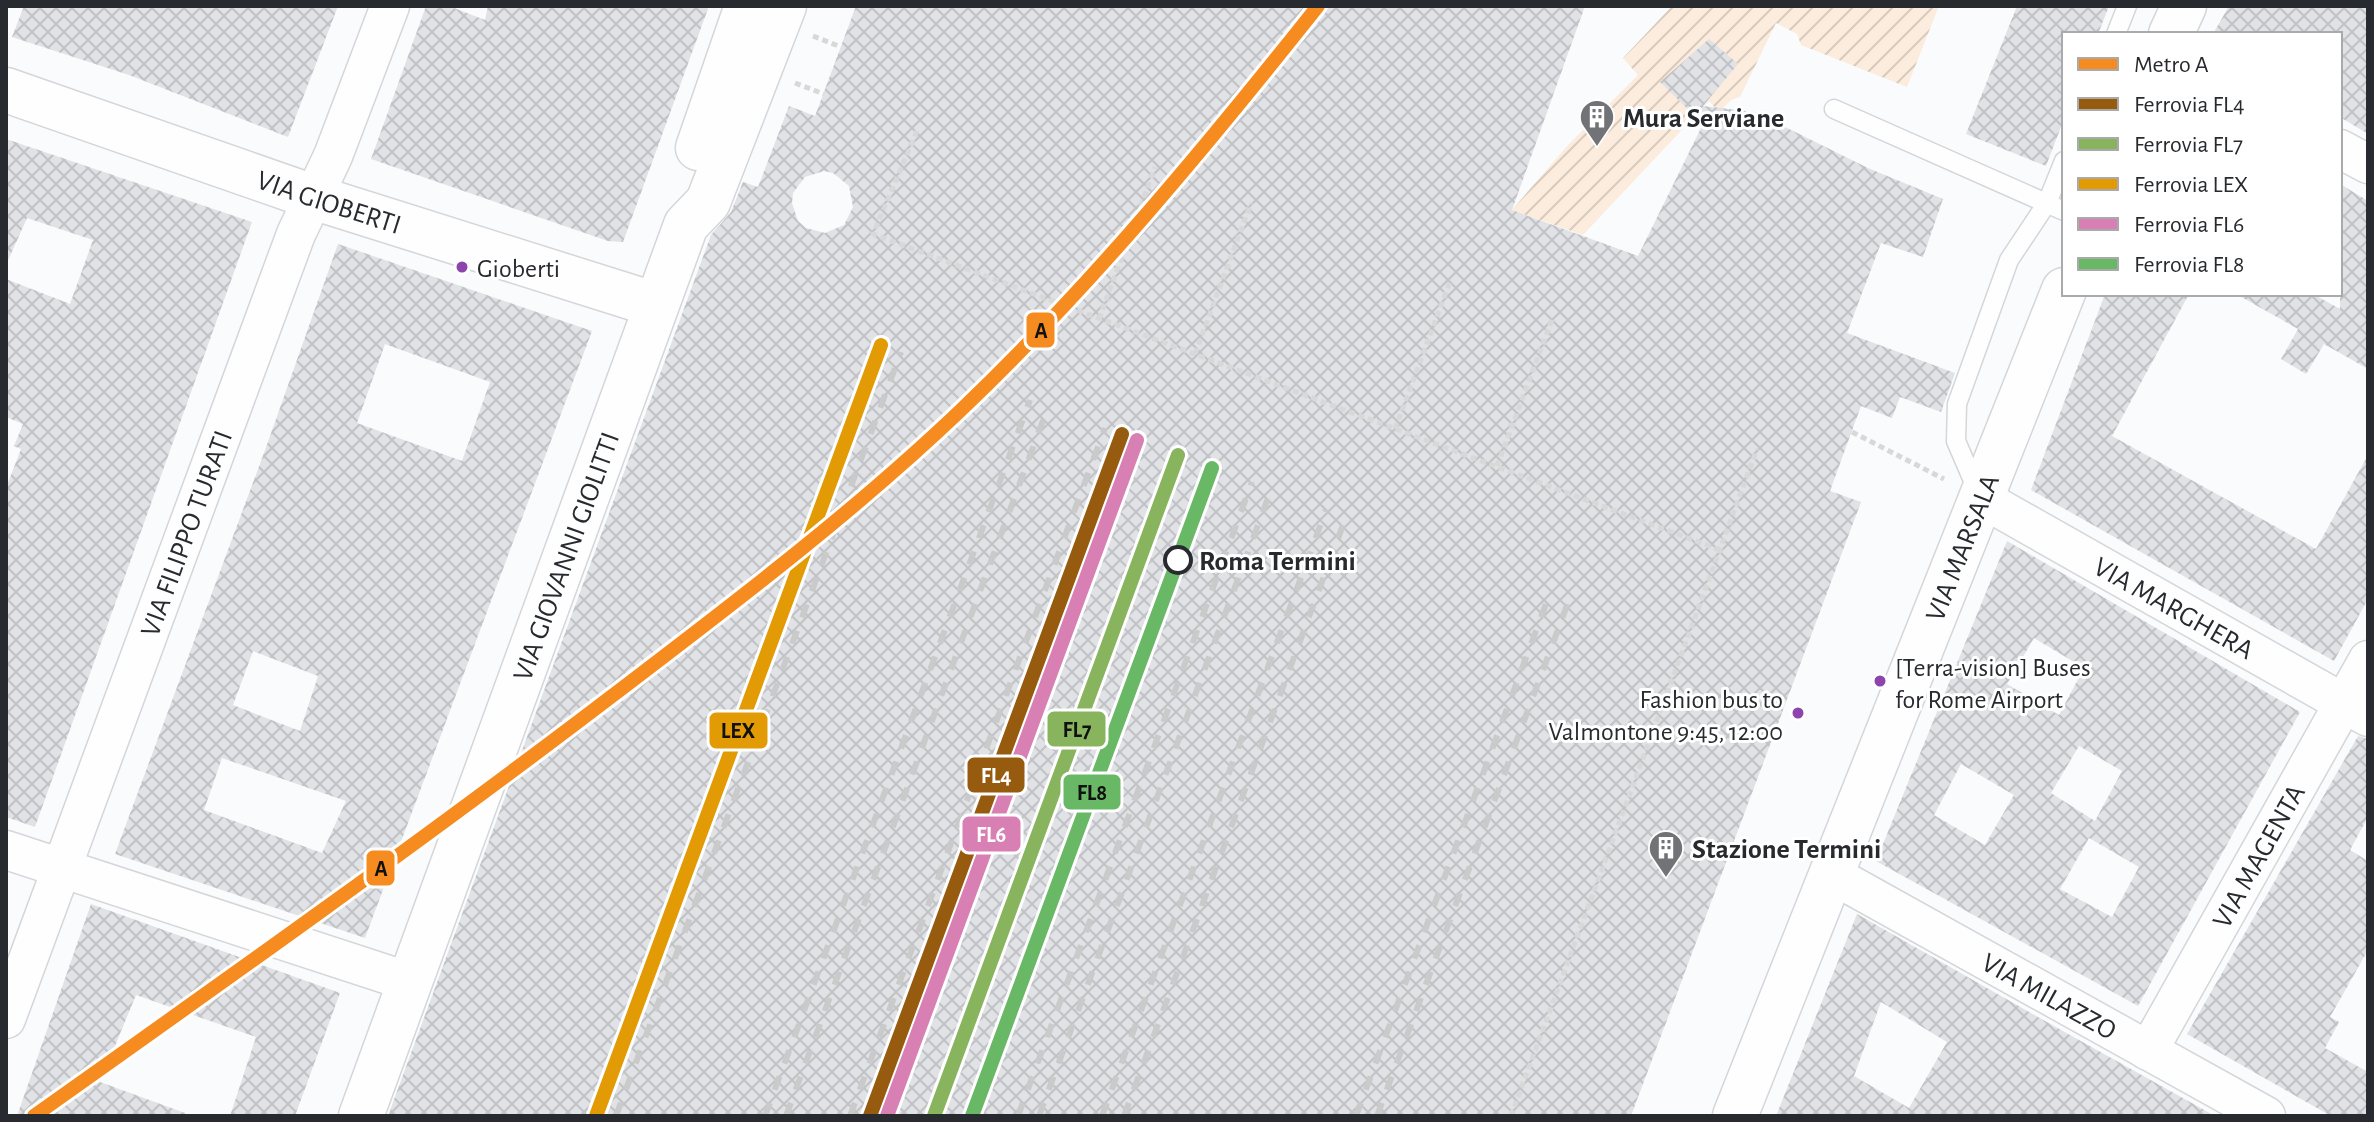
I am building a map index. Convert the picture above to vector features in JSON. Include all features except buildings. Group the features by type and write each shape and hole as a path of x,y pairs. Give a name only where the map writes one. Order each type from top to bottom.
{"main road":[{"path":"686,225 689,176 747,6"},
{"path":"2172,32 2184,6"},
{"name":"VIA GIOVANNI GIOLITTI","path":"361,1116 686,225 708,202 794,19"},
{"name":"VIA GIOBERTI","path":"6,90 313,197 656,305"},
{"name":"VIA MARSALA","path":"1735,1116 2062,295"}],"street":[{"name":"VIA FILIPPO TURATI","path":"6,1019 290,249 390,6"},
{"path":"2342,150 2368,164"},
{"name":"VIA MARGHERA","path":"1981,498 2356,710"},
{"name":"VIA MAGENTA","path":"2148,1051 2356,710 2368,660"},
{"path":"6,850 410,982"},
{"name":"VIA MILAZZO","path":"1831,874 2266,1116"}],"lane":[{"path":"2117,32 2127,6"},
{"path":"1834,109 2062,210"},
{"path":"1981,498 1956,441 1957,404 2009,260 2047,203 2062,166"}],"path":[{"path":"794,19 841,47"},
{"path":"786,80 824,94"},
{"path":"917,131 873,234 1720,550"},
{"path":"1099,319 1155,167"},
{"path":"1195,354 1251,203"},
{"path":"1395,429 1451,279"},
{"path":"1497,466 1553,317"},
{"path":"1852,432 1981,498"},
{"path":"1511,1116 1757,449"}],"shaded area":[{"path":"1672,6 1939,6 1907,87 1801,45 1797,34 1776,23 1740,97 1731,100 1719,112 1709,101 1583,235 1512,210 1568,145 1638,75 1623,58"}],"railway":[{"path":"616,1116 901,352"},
{"path":"765,1116 1030,400"},
{"path":"786,1116 1048,407"},
{"path":"850,1116 1105,428"},
{"path":"1018,1116 1252,482"},
{"path":"1039,1116 1271,490"},
{"path":"1102,1116 1326,510"},
{"path":"1124,1116 1346,517"},
{"path":"1356,1116 1550,593"},
{"path":"1377,1116 1569,600"}],"metro line":[{"name":"A","path":"34,1116 327,907 544,747 749,591 878,485 1009,363 1102,265 1318,6"}],"rail line":[{"name":"LEX","path":"596,1116 881,345"},
{"name":"FL4","path":"870,1116 1122,434"},
{"name":"FL6","path":"887,1116 1137,440"},
{"name":"FL7","path":"934,1116 1178,455"},
{"name":"FL8","path":"972,1116 1212,468"}],"place":[{"name":"Mura Serviane","path":"1597,148"},
{"name":"Gioberti","path":"462,267"},
{"name":"Roma Termini","path":"1178,560"},
{"name":"[Terra-vision] Buses for Rome Airport","path":"1880,681"},
{"name":"Fashion bus to Valmontone 9:45, 12:00","path":"1798,713"},
{"name":"Stazione Termini","path":"1666,879"}]}
